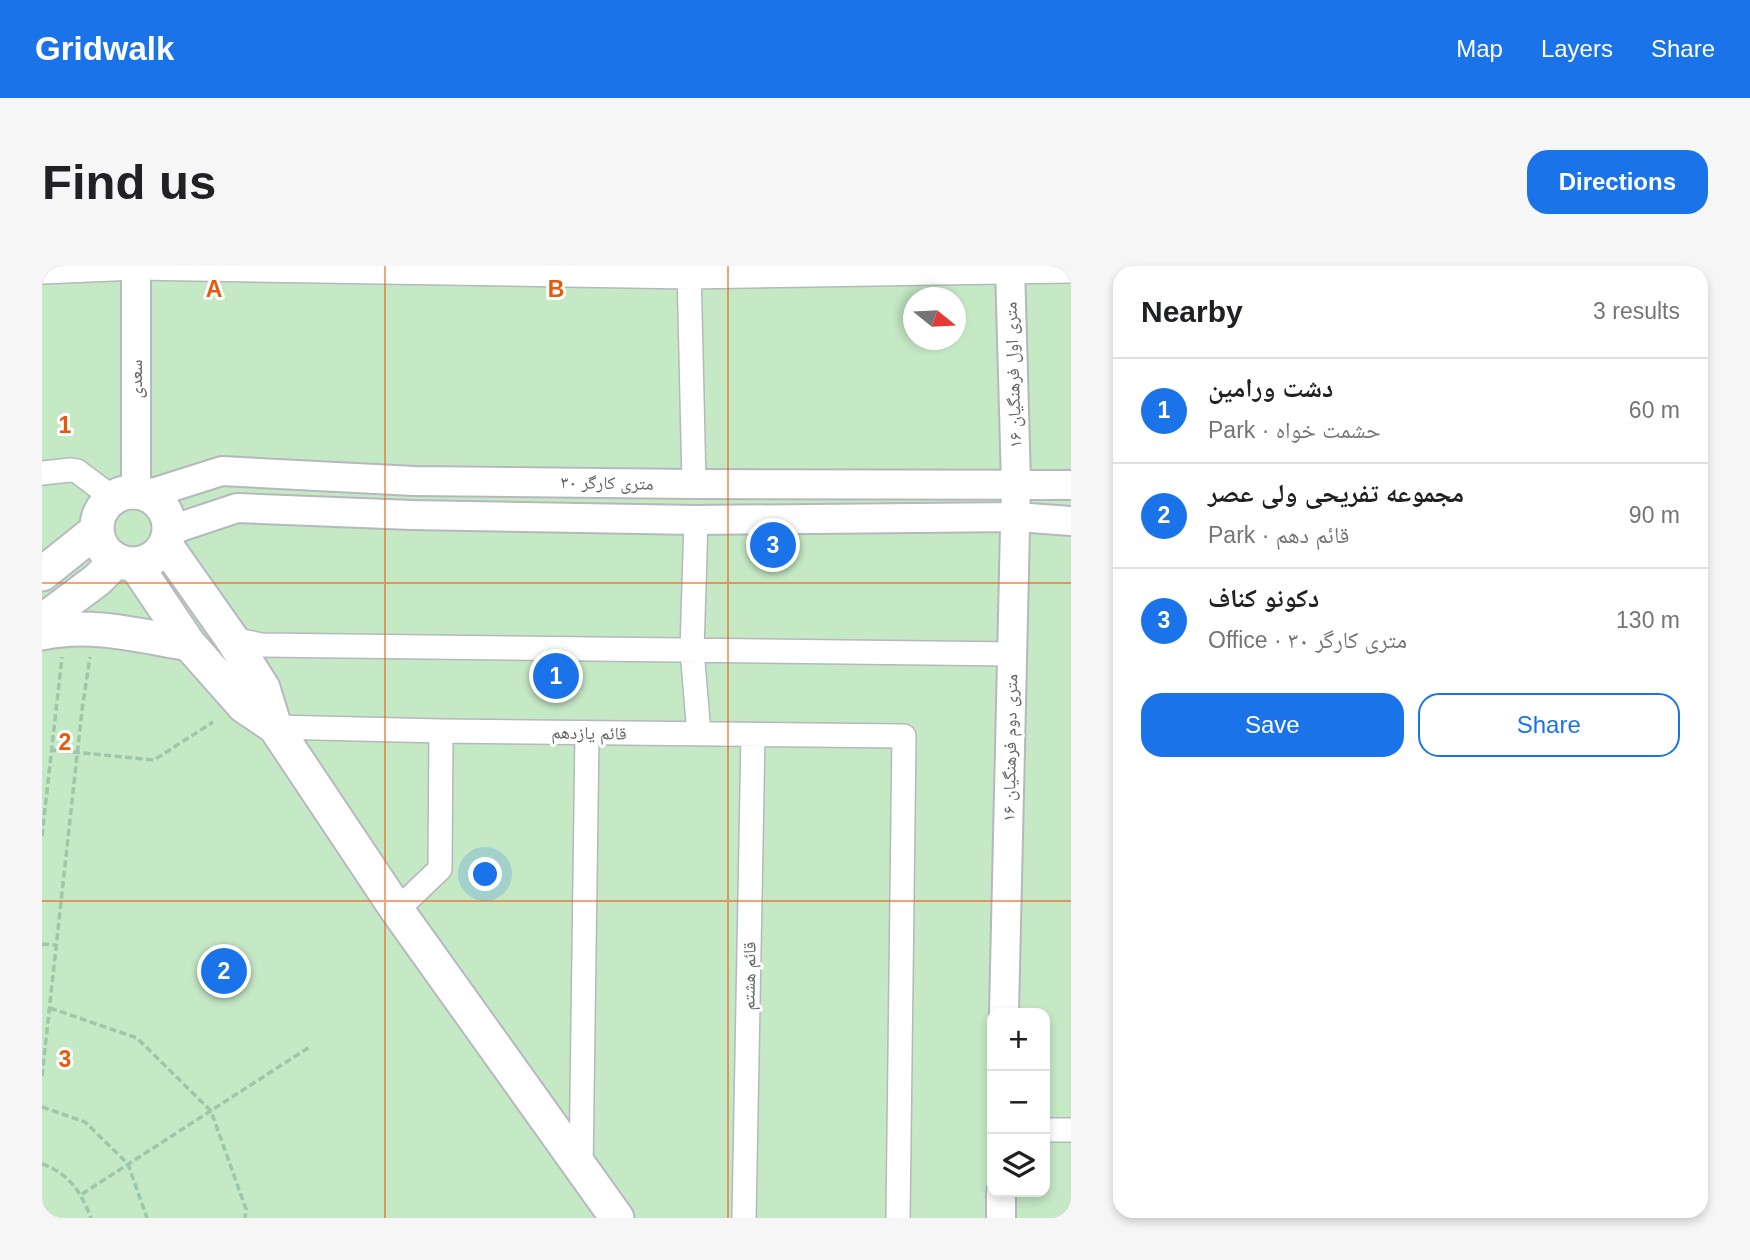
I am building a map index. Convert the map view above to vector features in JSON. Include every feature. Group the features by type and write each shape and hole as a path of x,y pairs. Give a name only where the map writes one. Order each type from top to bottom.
{"main road":[{"path":"275,727 244,706 189,644 126,562 103,548 97,530 101,512 132,495 154,499 166,513 167,537 262,688 275,727 397,910 617,1218"},
{"path":"42,574 97,530"},
{"path":"167,537 153,558 126,562 97,580 61,628 189,644"}],"street":[{"path":"42,272 136,267 1071,271"},
{"name":"سعدی","path":"132,495 136,267"},
{"name":"۱۶ متری اول فرهنگیان","path":"1010,269 1016,483"},
{"path":"689,271 694,484"},
{"path":"42,473 77,471 132,495"},
{"name":"۳۰ متری کارگر","path":"132,495 222,471 414,481 1071,485"},
{"path":"412,515 414,481"},
{"name":"۱۶ متری دوم فرهنگیان","path":"1004,1008 1016,483"},
{"name":"۳۰ متری کارگر","path":"167,537 237,508 412,515 696,520 1016,517 1071,521"},
{"path":"696,520 692,650 699,734"},
{"path":"232,639 262,645 1012,654"},
{"name":"قائم یازدهم","path":"275,727 904,736 898,1218"},
{"path":"397,910 440,869 441,731"},
{"path":"582,1171 587,733"},
{"name":"قائم هشتم","path":"744,1218 753,735"},
{"path":"1050,1130 1071,1130"},
{"path":"1001,1197 1001,1218"}],"path":[{"path":"42,836 61,628"},
{"path":"42,1076 77,752 61,628"},
{"path":"51,750 155,760 213,722"},
{"path":"42,944 56,945"},
{"path":"49,1008 137,1038 211,1111 246,1209 245,1218"},
{"path":"82,1194 311,1046"},
{"path":"42,1107 85,1122 128,1164 147,1218"},
{"path":"42,1164 56,1169 82,1194 91,1218"}],"green space":[{"path":"42,266 1071,266 1071,1218 42,1218"}],"place":[{"name":"دکونو کناف","path":"773,545"},
{"name":"دشت ورامین","path":"556,676"},
{"name":"مجموعه تفریحی ولی عصر","path":"224,971"}]}
